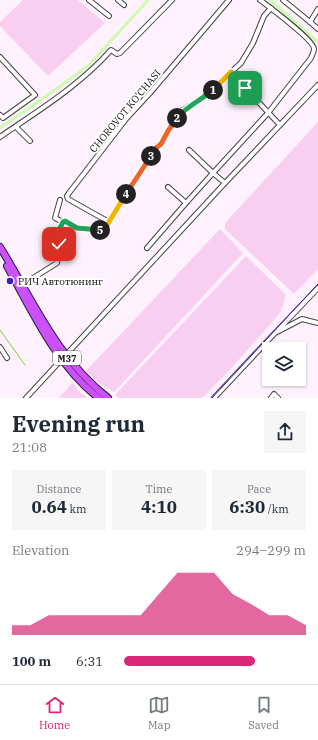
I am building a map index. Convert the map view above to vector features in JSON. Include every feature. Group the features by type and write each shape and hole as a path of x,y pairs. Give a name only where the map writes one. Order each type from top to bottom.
{"highway":[{"name":"M37","path":"0,246 64,358 108,398"},
{"name":"M37","path":"0,254 35,317 87,388 99,398"}],"street":[{"path":"89,0 109,16"},
{"path":"118,0 124,5"},
{"path":"0,137 80,81 111,50 117,54 120,53 172,0"},
{"name":"CHOROVOT KO'CHASI","path":"108,222 68,199 67,196 126,119 229,0"},
{"path":"147,248 268,113 311,58 314,49 313,45 299,31 260,0"},
{"path":"283,0 318,30"},
{"path":"60,200 55,218 63,222 65,221 77,228 104,230 156,148 161,144 173,123 184,110 206,96 241,62 249,51 264,16 271,8"},
{"path":"310,22 318,9"},
{"path":"0,57 35,95 3,118 0,115"},
{"path":"231,72 280,125"},
{"path":"26,398 224,183 318,85"},
{"path":"16,127 30,141"},
{"path":"189,150 224,183"},
{"path":"168,187 186,203"},
{"path":"22,285 57,263 59,244 57,241 63,222"},
{"path":"214,398 318,288"},
{"path":"275,333 302,319 318,323"},
{"path":"0,347 7,358"},
{"path":"271,398 274,394 278,398"}],"shaded area":[{"path":"23,0 78,0 105,23 48,76 0,26 0,22"},
{"path":"318,122 318,269 294,294 225,229 225,223"},
{"path":"220,229 243,253 114,392 98,383 86,371"},
{"path":"246,256 286,295 281,311 227,373 202,398 119,398 115,395"},
{"path":"73,382 78,390 87,398 59,398"}],"waterway":[{"path":"0,128 88,66 148,0"},
{"path":"270,0 318,42"},
{"path":"0,330 25,365"}],"railway":[{"path":"212,398 318,284"}],"place":[{"name":"РИЧ Автотюнинг","path":"10,281"}],"route":[{"path":"59,244 57,241 59,231 63,222 65,221 77,228 104,230 156,148 161,144 173,123 184,110 206,96 231,72 245,88"}]}
